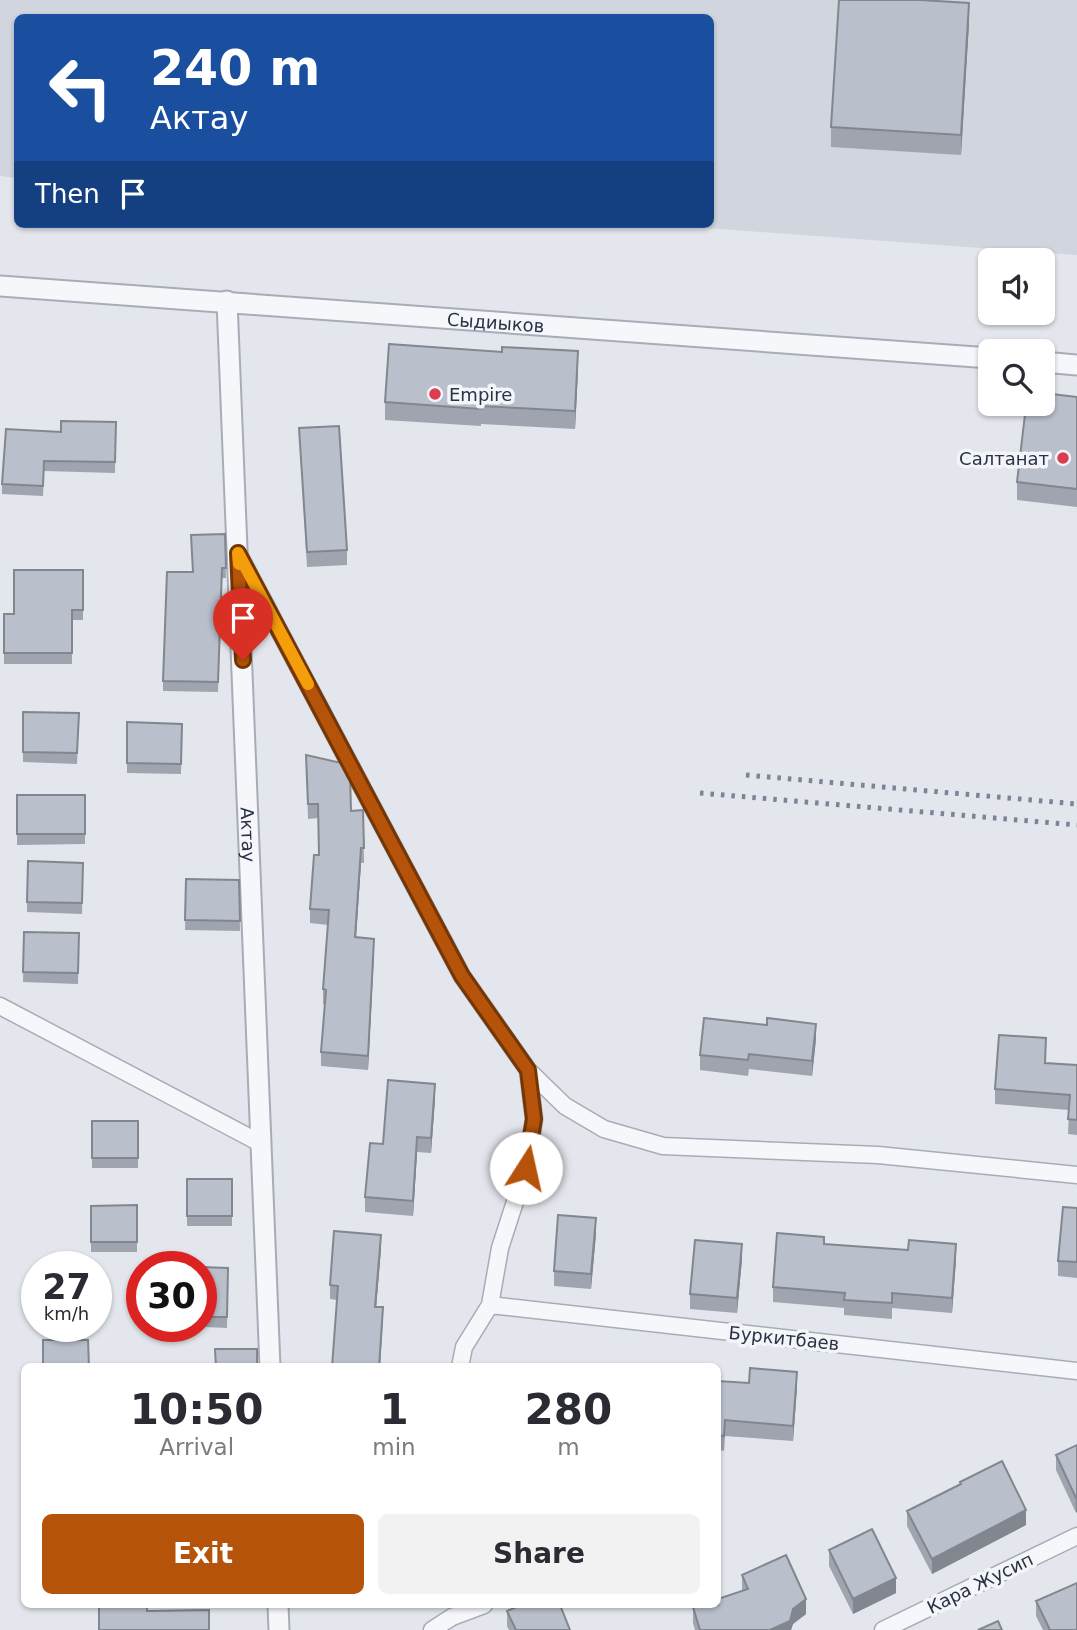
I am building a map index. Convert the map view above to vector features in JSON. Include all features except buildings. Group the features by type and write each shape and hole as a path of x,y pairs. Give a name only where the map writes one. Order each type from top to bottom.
{"street":[{"name":"Сыдиыков","path":"0,286 978,357"},
{"name":"Актау","path":"227,301 270,1363"},
{"path":"1055,363 1077,365"},
{"path":"238,553 462,976 528,1070 565,1106 604,1129 663,1146 878,1155 1077,1175"},
{"path":"0,1006 262,1143"},
{"path":"461,1363 464,1347 490,1305 500,1248 526,1168 534,1119 528,1070"},
{"name":"Буркитбаев","path":"490,1305 1077,1371"},
{"name":"Кара Жусип","path":"883,1630 1077,1536"},
{"path":"278,1608 279,1630"},
{"path":"432,1630 451,1611"}],"shaded area":[{"path":"0,0 1077,0 1077,255 1055,253 1055,248 981,248 706,228 714,228 714,14 14,14 14,178 0,176"}],"railway":[{"path":"746,775 1077,804"},
{"path":"700,793 1077,825"}],"slow traffic":[{"path":"239,564 238,553 308,684"}],"place":[{"name":"Empire","path":"435,394"},
{"name":"Салтанат","path":"1063,458"}],"route":[{"path":"243,660 238,553 462,976 528,1070 534,1119 526,1168"}]}
